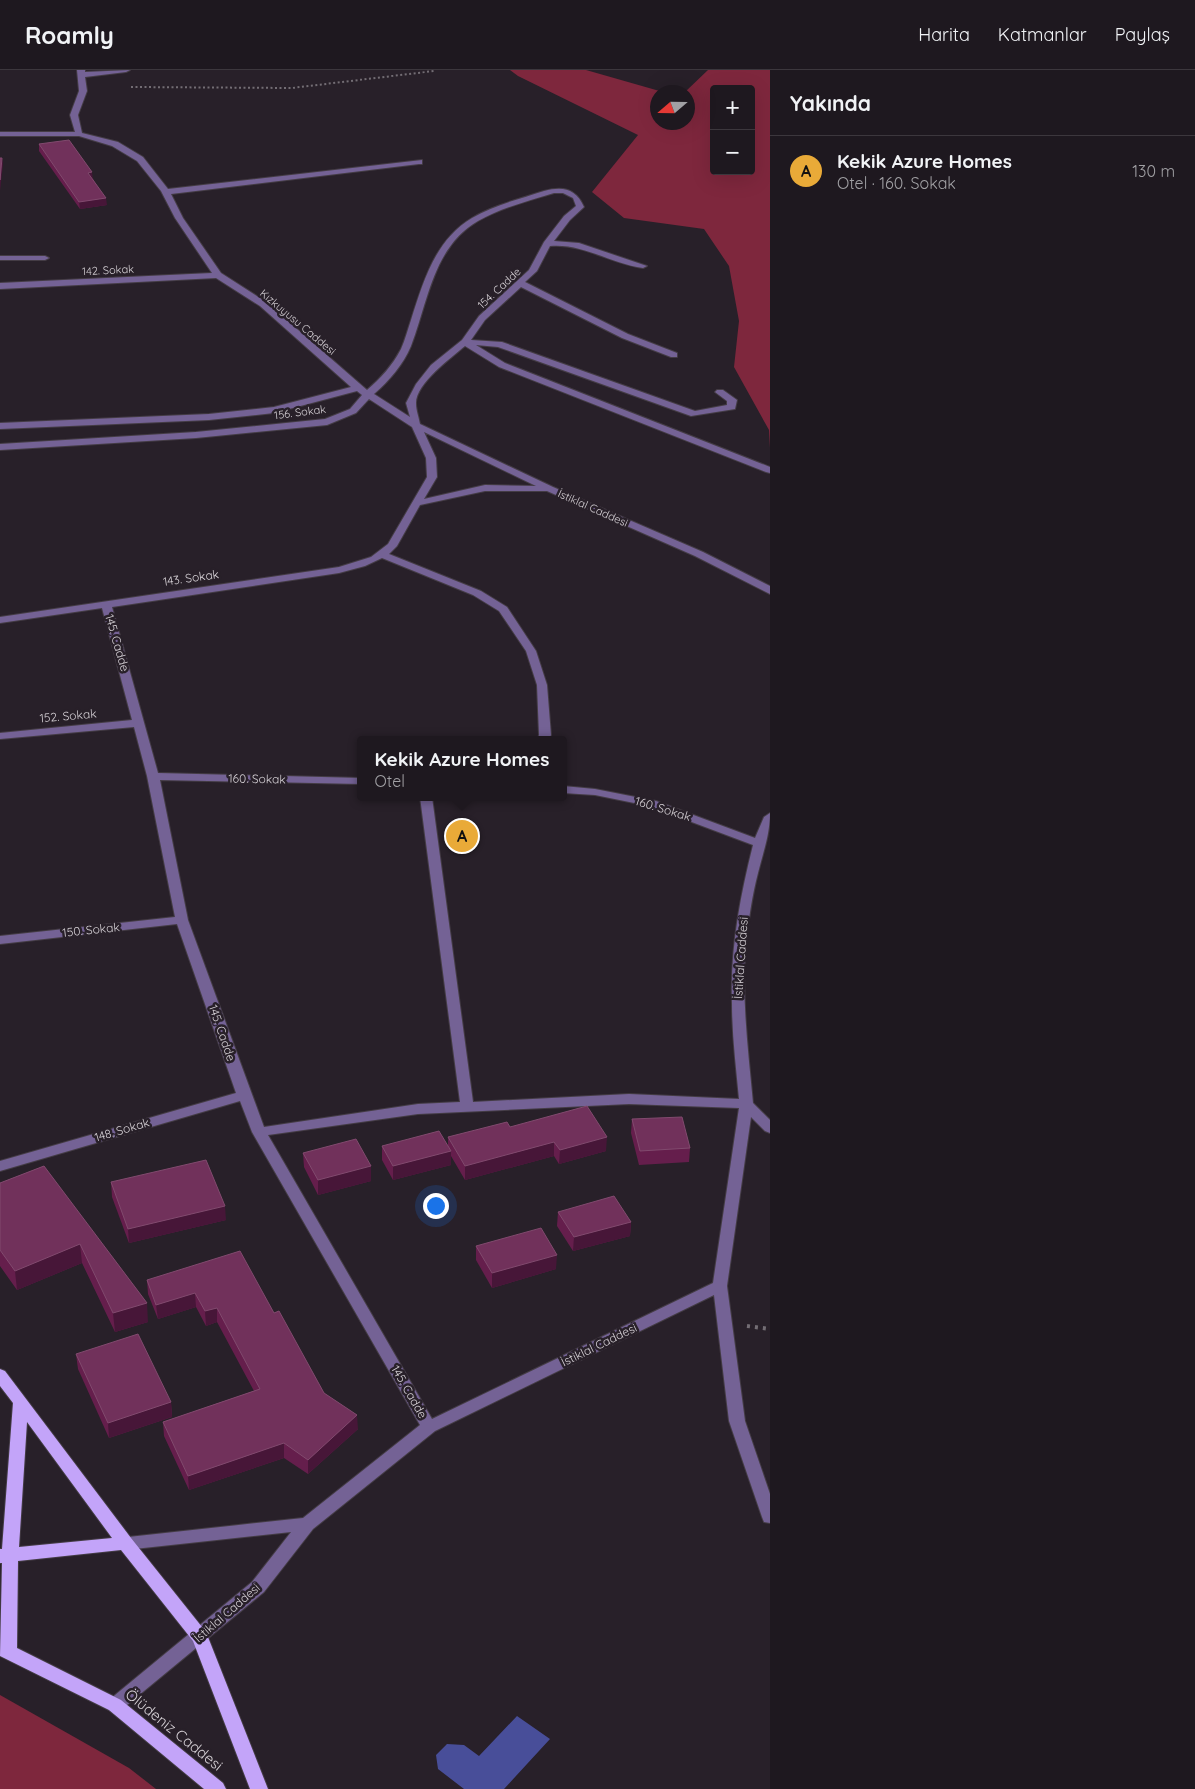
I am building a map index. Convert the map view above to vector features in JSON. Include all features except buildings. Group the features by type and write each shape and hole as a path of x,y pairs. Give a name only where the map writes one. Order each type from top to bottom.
{"main road":[{"path":"0,1375 125,1543 200,1637 259,1789"},
{"path":"4,1650 5,1555 20,1404"},
{"path":"5,1555 125,1543"},
{"name":"Ölüdeniz Caddesi","path":"4,1650 115,1705 217,1789"}],"street":[{"path":"79,134 74,115 83,91 81,72 126,70"},
{"name":"Kızkuyusu Caddesi","path":"0,134 79,134 115,144 140,159 166,192 180,218 218,275 263,304 358,388 416,425"},
{"path":"166,192 419,162"},
{"name":"156. Sokak","path":"0,447 196,435 327,422 353,411 368,394 387,378 406,348 430,271 449,242 474,220 504,206 530,197 553,191 564,191 576,197 580,207 567,218 548,244"},
{"path":"548,244 573,242 621,262 643,266"},
{"name":"154. Cadde","path":"416,425 411,403 419,386 434,367 465,342 482,318 533,271 542,251 548,244"},
{"path":"0,258 45,258"},
{"name":"142. Sokak","path":"0,286 218,275"},
{"path":"520,283 625,336 674,355"},
{"path":"465,342 499,344 694,414 732,407 732,400 720,392"},
{"path":"465,342 502,365 769,470"},
{"path":"0,426 209,417 265,411 358,388"},
{"path":"416,425 431,458 432,477 392,546 384,555 477,593 503,608 531,651 542,686 545,736"},
{"name":"İstiklal Caddesi","path":"416,425 550,489 699,554 759,583 770,591"},
{"path":"418,502 484,488 550,489"},
{"name":"143. Sokak","path":"0,620 339,570 369,563 384,555"},
{"name":"145. Cadde","path":"106,603 153,776 182,920 244,1095 260,1132 429,1427"},
{"name":"152. Sokak","path":"0,736 140,723"},
{"name":"160. Sokak","path":"153,776 357,780"},
{"name":"160. Sokak","path":"567,789 595,792 652,803 759,843"},
{"path":"427,801 467,1106"},
{"name":"İstiklal Caddesi","path":"115,1705 200,1637 258,1587 307,1524 429,1427 720,1286 746,1104 738,1003 740,943 746,896 759,843 770,817"},
{"name":"150. Sokak","path":"0,940 182,920"},
{"name":"148. Sokak","path":"0,1166 244,1095"},
{"path":"260,1132 418,1109 629,1099 746,1104 770,1128"},
{"path":"720,1286 737,1421 770,1516"},
{"path":"125,1543 307,1524"}],"path":[{"path":"132,87 292,88 434,71"}],"shaded area":[{"path":"510,70 586,70 650,88 650,130 695,130 695,85 692,85 708,70 770,70 770,448 769,430 734,367 739,321 729,266 704,229 624,218 592,192 638,135 518,76"},
{"path":"0,1695 129,1768 156,1789 0,1789"},
{"path":"517,1716 550,1739 504,1789 464,1789 438,1769 436,1755 447,1744 464,1745 479,1756"}],"place":[{"name":"Kekik Azure Homes","path":"462,836"}]}
